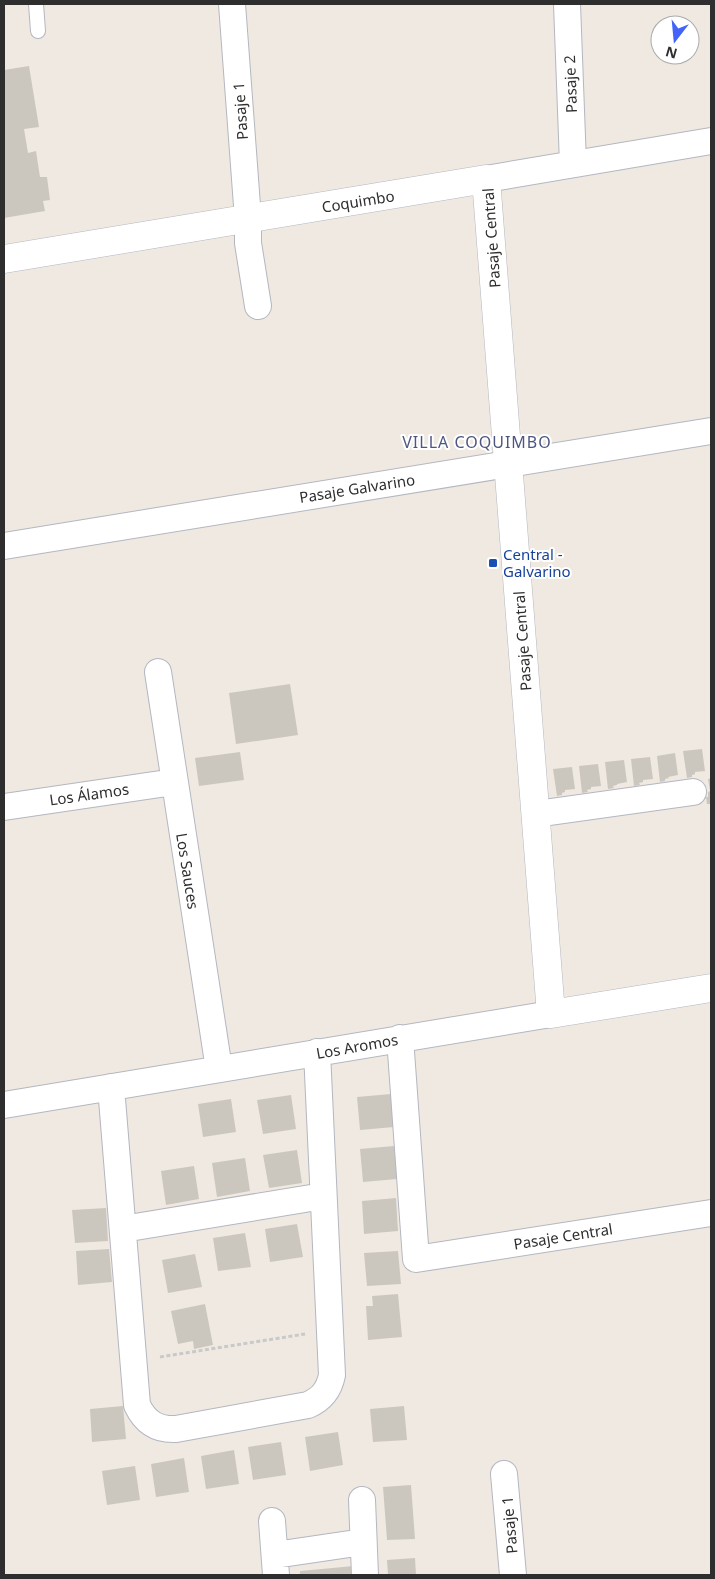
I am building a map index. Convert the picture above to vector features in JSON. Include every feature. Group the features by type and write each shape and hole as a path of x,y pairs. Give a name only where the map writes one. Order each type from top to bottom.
{"street":[{"name":"Pasaje 1","path":"232,4 248,219 248,243 258,306"},
{"name":"Pasaje 2","path":"566,4 574,164"},
{"name":"Coquimbo","path":"4,259 711,141"},
{"name":"Pasaje Central","path":"486,179 551,1014"},
{"name":"Pasaje Galvarino","path":"4,546 711,431"},
{"name":"Los Sauces","path":"158,672 219,1069"},
{"name":"Los Álamos","path":"4,807 174,782"},
{"path":"536,814 693,792"},
{"name":"Los Aromos","path":"4,1104 711,988"},
{"name":"Pasaje Central","path":"400,1038 416,1259 711,1213"},
{"path":"111,1087 137,1405 141,1414 156,1426 176,1429 308,1405 315,1402 326,1391 332,1375 316,1052"},
{"path":"123,1229 323,1196"},
{"name":"Pasaje 1","path":"504,1474 513,1575"},
{"path":"362,1500 365,1575"},
{"path":"272,1521 275,1565 364,1542"}],"lane":[{"path":"36,4 38,31"}],"path":[{"path":"133,1361 330,1330"}],"building":[{"path":"29,66 39,127 24,129 28,153 36,151 40,177 47,177 50,200 43,201 45,211 4,218 4,70"},
{"path":"290,684 298,735 236,744 229,693"},
{"path":"702,749 705,771 695,772 692,777 687,778 683,751"},
{"path":"240,752 244,780 199,786 195,758"},
{"path":"675,753 678,775 668,777 665,781 660,782 657,756"},
{"path":"650,757 653,779 643,780 643,782 639,783 640,785 634,786 631,759"},
{"path":"624,760 627,782 617,784 613,786 614,788 608,789 605,762"},
{"path":"598,764 601,786 591,787 591,789 587,790 588,792 582,793 579,766"},
{"path":"572,767 575,789 565,790 562,795 557,796 553,769"},
{"path":"711,778 711,804 707,804 706,797 708,797 708,792 710,791 708,779"},
{"path":"391,1094 394,1127 360,1130 357,1097"},
{"path":"291,1095 296,1129 263,1134 257,1100"},
{"path":"231,1099 236,1132 203,1137 198,1104"},
{"path":"394,1146 397,1179 363,1182 360,1149"},
{"path":"297,1150 302,1183 269,1188 263,1155"},
{"path":"245,1158 250,1191 217,1197 212,1163"},
{"path":"194,1166 199,1199 166,1205 161,1171"},
{"path":"396,1198 398,1231 364,1234 362,1201"},
{"path":"106,1208 108,1241 75,1243 72,1210"},
{"path":"297,1224 303,1257 270,1262 265,1229"},
{"path":"245,1233 251,1267 218,1271 213,1238"},
{"path":"109,1249 112,1282 78,1285 76,1251"},
{"path":"398,1251 401,1284 367,1286 364,1253"},
{"path":"195,1254 202,1287 168,1293 162,1260"},
{"path":"398,1294 402,1337 368,1340 366,1306 373,1306 372,1296"},
{"path":"205,1304 213,1345 194,1349 193,1341 178,1344 171,1311"},
{"path":"123,1406 126,1439 92,1442 90,1409"},
{"path":"404,1406 407,1440 373,1442 370,1409"},
{"path":"338,1432 343,1465 310,1471 305,1437"},
{"path":"281,1442 286,1475 253,1480 248,1447"},
{"path":"234,1450 239,1484 206,1489 201,1456"},
{"path":"184,1458 189,1492 156,1497 151,1464"},
{"path":"135,1466 140,1500 107,1505 102,1471"},
{"path":"411,1485 415,1539 387,1540 383,1487"},
{"path":"415,1558 416,1575 388,1575 387,1560"},
{"path":"354,1566 354,1575 300,1575 300,1571"}],"place":[{"name":"Central - Galvarino","path":"493,563"}],"district":[{"name":"VILLA COQUIMBO","path":"477,442"}]}
